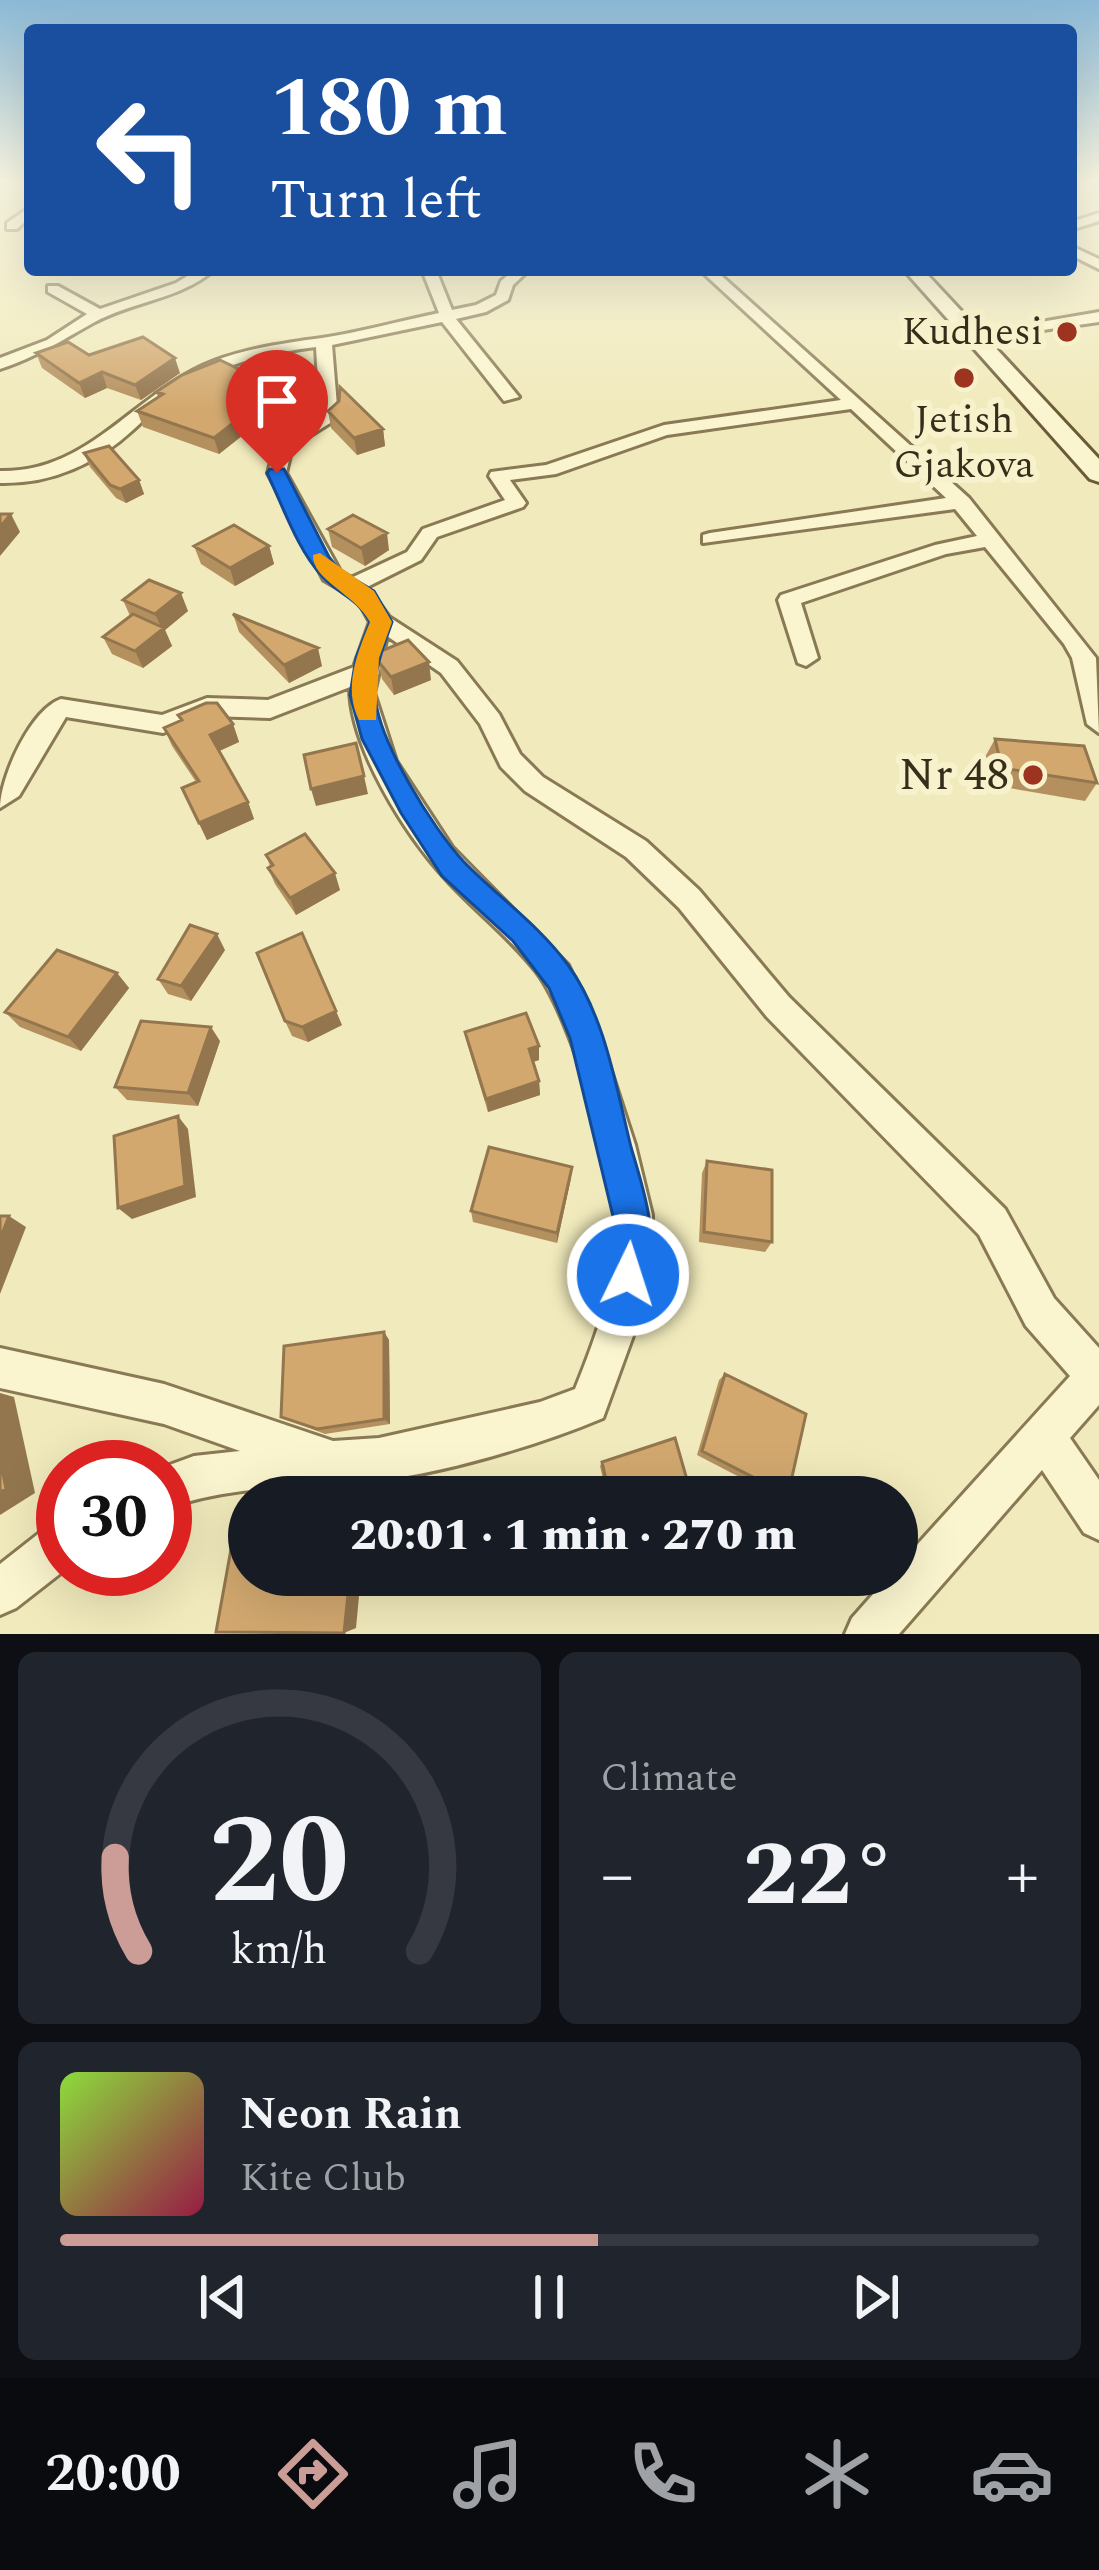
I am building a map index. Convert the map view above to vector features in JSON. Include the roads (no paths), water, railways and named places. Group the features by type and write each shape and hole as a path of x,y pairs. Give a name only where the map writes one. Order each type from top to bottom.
{"main road":[{"path":"919,276 1099,474"}],"street":[{"path":"0,364 53,343 99,315 197,276"},
{"path":"431,276 444,316 464,347 510,397"},
{"path":"0,477 41,479 53,474 110,440 149,402 200,372 266,350 324,342 495,303 517,276"},
{"path":"714,276 905,445 962,502 1084,658 1099,724"},
{"path":"53,290 99,315"},
{"path":"973,335 1099,317"},
{"path":"324,342 329,418 284,443 277,473 319,558 332,575 366,596 381,622 449,667 490,720 510,760 534,784 636,849 689,899 778,1007 992,1222 1040,1312 1098,1375 868,1634"},
{"path":"351,586 414,556 430,533 516,503 498,476 549,470 664,430 854,404"},
{"path":"710,539 962,502"},
{"path":"806,658 789,599 943,548 988,540"},
{"path":"192,1478 379,1459 540,1423 589,1404 620,1318 636,1233 586,1038 561,980 524,932 452,868 410,806 374,739 362,695 381,622"},
{"path":"0,798 12,788 55,710 163,724 207,707 270,709 365,672"},
{"path":"0,1368 164,1404 333,1462"},
{"path":"1044,1436 1099,1518"},
{"path":"0,1592 36,1564"}],"place":[{"name":"Kudhesi","path":"1067,332"},
{"name":"Jetish Gjakova","path":"964,378"},
{"name":"Nr 48","path":"1033,775"}]}
